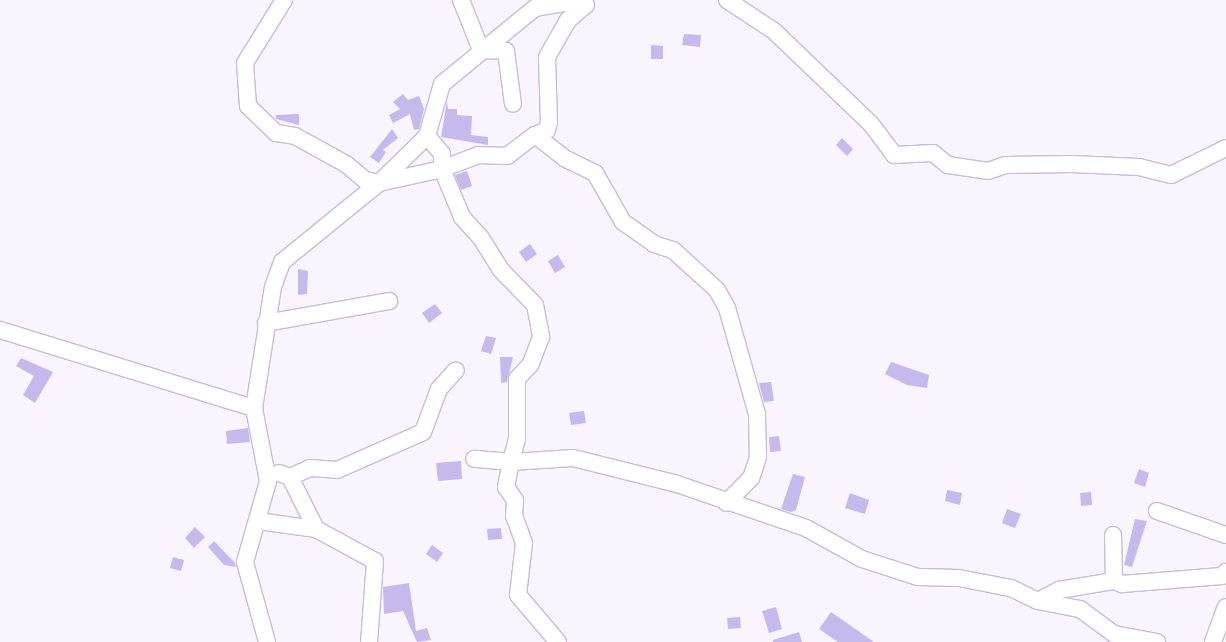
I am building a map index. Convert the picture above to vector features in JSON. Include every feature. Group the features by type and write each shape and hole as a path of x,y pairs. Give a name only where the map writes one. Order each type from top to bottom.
{"street":[{"path":"267,642 244,562 258,521 266,470 254,408 266,323 282,262 379,183 427,136 442,84 481,50 538,4 577,0 586,5 568,20 547,56 549,122 547,130 535,135 507,156 478,154 442,169 379,183 365,180 346,164 295,136 276,133 248,106 245,63 284,0"},
{"path":"461,0 481,50"},
{"path":"727,0 774,31 871,124 894,155 933,153 948,165 988,171 1005,165 1071,164 1139,167 1171,175 1226,148"},
{"path":"481,50 506,51 512,104"},
{"path":"535,135 564,158 595,173 624,222 654,244 673,250 717,290 728,308 757,414 758,457 751,478 726,503"},
{"path":"427,136 442,154 442,169 462,217 481,238 500,270 534,305 541,337 530,365 517,379 517,439 506,487 515,500 514,516 524,543 518,595 558,642"},
{"path":"266,323 389,301"},
{"path":"0,330 254,408"},
{"path":"266,470 290,477 310,468 337,470 423,432 439,389 456,370"},
{"path":"474,460 511,462 573,458 677,484 726,503 806,528 871,562 918,577 959,578 1011,588 1038,601 1080,609 1114,634 1158,642"},
{"path":"290,477 316,529"},
{"path":"1157,511 1226,535"},
{"path":"258,521 316,529 375,561 369,642"},
{"path":"1113,535 1114,580"},
{"path":"1038,601 1059,590 1114,580 1122,584 1225,576"},
{"path":"1214,642 1226,607"}],"building":[{"path":"684,34 701,35 700,47 682,45"},
{"path":"651,45 663,46 663,59 651,59"},
{"path":"403,94 408,100 419,96 424,109 419,129 414,130 410,114 393,123 389,115 400,109 393,102"},
{"path":"447,101 448,109 457,109 457,115 472,116 471,135 488,137 488,145 441,137"},
{"path":"299,114 299,125 276,119 276,115"},
{"path":"392,129 398,138 383,150 386,152 379,163 370,157"},
{"path":"842,138 853,149 847,156 836,145"},
{"path":"467,171 472,186 461,190 455,175"},
{"path":"530,244 537,254 526,262 519,252"},
{"path":"558,255 565,267 555,273 548,261"},
{"path":"298,269 308,271 307,294 298,295"},
{"path":"435,304 442,313 429,323 422,313"},
{"path":"486,336 496,338 491,354 481,351"},
{"path":"500,357 513,357 507,382 501,383"},
{"path":"21,358 53,372 35,403 23,395 34,376 16,366"},
{"path":"891,362 929,375 927,388 907,385 885,374"},
{"path":"771,382 774,401 764,402 759,383"},
{"path":"584,411 586,423 571,425 569,413"},
{"path":"248,428 250,442 227,444 226,431"},
{"path":"779,436 781,451 770,452 769,437"},
{"path":"461,461 462,479 438,481 436,463"},
{"path":"1139,469 1149,473 1145,487 1134,483"},
{"path":"793,474 805,477 796,510 791,512 781,509"},
{"path":"947,490 962,493 960,505 945,501"},
{"path":"1091,492 1092,505 1081,506 1080,493"},
{"path":"850,493 869,500 865,514 845,508"},
{"path":"1007,509 1021,514 1015,528 1002,523"},
{"path":"1135,519 1147,521 1132,567 1124,565"},
{"path":"195,527 205,537 194,548 185,538"},
{"path":"501,528 502,539 488,540 487,529"},
{"path":"214,541 235,563 236,567 224,565 208,547"},
{"path":"432,545 443,553 437,562 426,554"},
{"path":"173,557 184,560 181,571 170,568"},
{"path":"409,583 416,631 427,628 431,640 417,642 403,611 384,614 383,587"},
{"path":"776,607 782,629 769,633 762,611"},
{"path":"831,612 874,642 838,642 819,629"},
{"path":"740,617 741,628 728,629 727,618"},
{"path":"799,632 802,642 773,642 773,640"}]}
